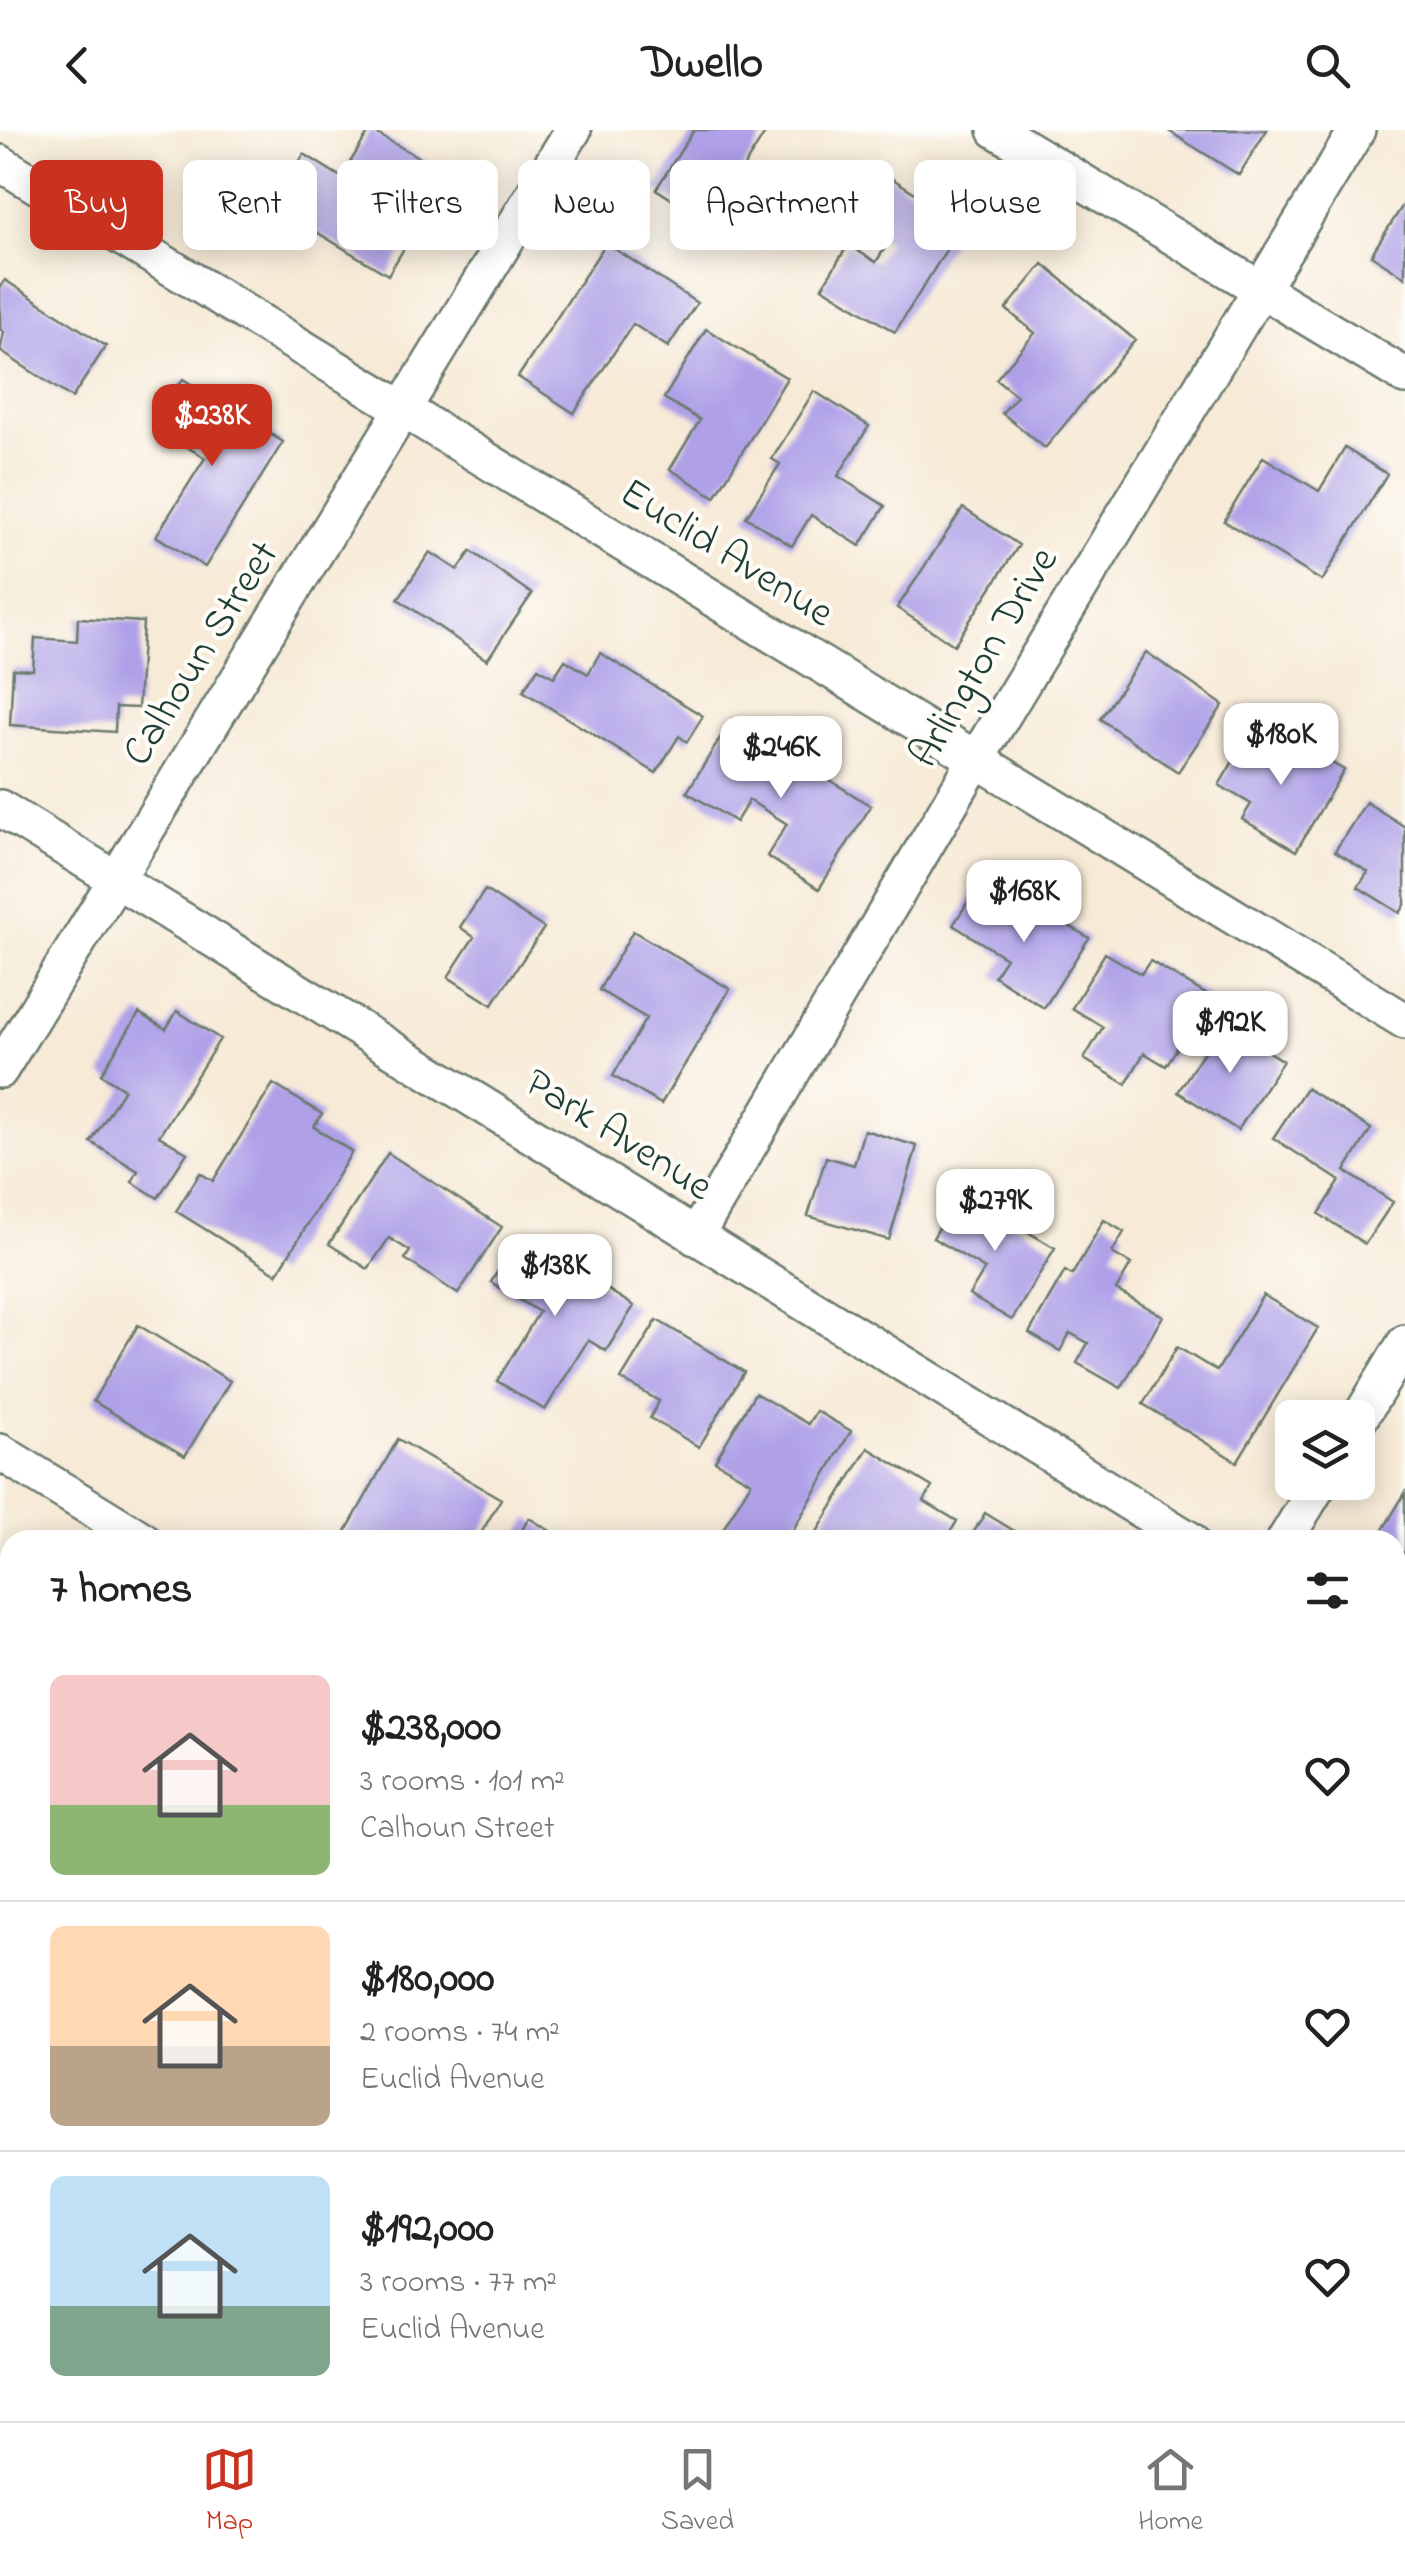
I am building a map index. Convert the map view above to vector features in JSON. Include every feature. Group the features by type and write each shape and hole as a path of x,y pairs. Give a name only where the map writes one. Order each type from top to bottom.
{"street":[{"name":"Calhoun Street","path":"0,1070 573,130"},
{"path":"996,130 1405,376"},
{"name":"Arlington Drive","path":"695,1236 1357,130"},
{"name":"Euclid Avenue","path":"0,162 1405,1021"},
{"name":"Park Avenue","path":"0,808 1174,1530"},
{"path":"1371,1400 1405,1343"},
{"path":"0,1452 126,1530"},
{"path":"1292,1530 1309,1500"}],"building":[{"path":"370,130 424,160 351,160"},
{"path":"694,130 767,130 748,160 675,160"},
{"path":"1167,130 1267,130 1239,175"},
{"path":"317,162 337,175 337,244 317,232"},
{"path":"670,167 670,198 656,189"},
{"path":"894,180 914,192 914,250 946,250 895,332 822,287 845,250 856,250 876,262 884,250 894,250"},
{"path":"1405,202 1405,277 1371,255"},
{"path":"346,250 403,250 388,275"},
{"path":"601,250 617,250 697,303 668,347 633,324 574,413 518,377"},
{"path":"1043,264 1135,340 1045,448 1002,413 1017,396 996,379 1035,333 1006,309"},
{"path":"5,280 106,346 72,398 0,351 4,332 0,329 0,287"},
{"path":"706,329 787,378 715,497 670,469 700,420 664,398"},
{"path":"183,379 283,442 205,567 156,536 205,458 153,426"},
{"path":"814,391 869,426 838,476 885,506 860,546 811,515 792,546 746,517 780,464 772,459"},
{"path":"1345,448 1387,474 1322,581 1224,521 1263,457 1319,491"},
{"path":"963,508 1019,545 954,645 897,608"},
{"path":"471,551 532,594 487,660 398,599 430,552 458,570"},
{"path":"78,618 143,622 138,708 116,707 115,732 10,725 13,669 33,670 35,638 77,641"},
{"path":"1146,652 1223,705 1178,772 1100,719"},
{"path":"600,653 703,716 687,742 679,736 656,773 523,691 538,668 554,677 565,660 588,674"},
{"path":"732,719 871,806 819,889 767,856 787,824 749,800 736,822 687,792"},
{"path":"1251,731 1294,756 1301,745 1344,770 1296,851 1242,819 1251,804 1219,785"},
{"path":"1366,802 1405,827 1405,905 1400,913 1358,887 1368,872 1335,851"},
{"path":"977,888 1029,922 1038,907 1089,938 1044,1008 994,976 1006,958 953,925"},
{"path":"485,890 544,928 492,1005 448,977 474,937 460,927"},
{"path":"633,931 730,989 661,1104 613,1076 646,1018 599,990"},
{"path":"1105,953 1141,974 1150,961 1209,996 1166,1066 1144,1053 1126,1084 1084,1059 1103,1027 1072,1008"},
{"path":"177,1011 220,1039 159,1136 187,1153 158,1198 132,1182 138,1171 91,1142 124,1089 101,1074 139,1013 166,1029"},
{"path":"1222,1023 1283,1061 1238,1130 1178,1092"},
{"path":"273,1084 322,1114 314,1127 352,1152 277,1274 176,1211 200,1173 213,1181"},
{"path":"1306,1088 1371,1129 1345,1171 1393,1202 1365,1244 1319,1214 1340,1181 1273,1138"},
{"path":"864,1130 917,1146 889,1240 808,1216 826,1157 854,1165"},
{"path":"388,1153 502,1227 458,1294 405,1259 410,1251 389,1238 368,1269 329,1244"},
{"path":"960,1192 1055,1248 1012,1320 969,1295 985,1269 933,1238"},
{"path":"1104,1220 1124,1232 1112,1253 1131,1264 1116,1290 1163,1316 1121,1388 1077,1363 1088,1343 1070,1333 1060,1351 1029,1333 1065,1271 1072,1275"},
{"path":"520,1235 634,1306 606,1351 588,1340 545,1410 497,1381 539,1312 491,1282"},
{"path":"1263,1295 1318,1328 1237,1462 1143,1404 1177,1347 1217,1371"},
{"path":"657,1320 744,1372 699,1447 650,1418 659,1401 621,1379"},
{"path":"138,1325 230,1381 185,1456 93,1401"},
{"path":"755,1393 808,1424 816,1411 851,1431 793,1530 723,1530 751,1482 715,1461"},
{"path":"398,1439 501,1499 483,1530 347,1530"},
{"path":"868,1448 932,1487 924,1501 957,1521 952,1530 818,1530"},
{"path":"1405,1493 1405,1530 1383,1530"},
{"path":"985,1513 1013,1530 975,1530"},
{"path":"529,1518 549,1530 522,1530"}]}
